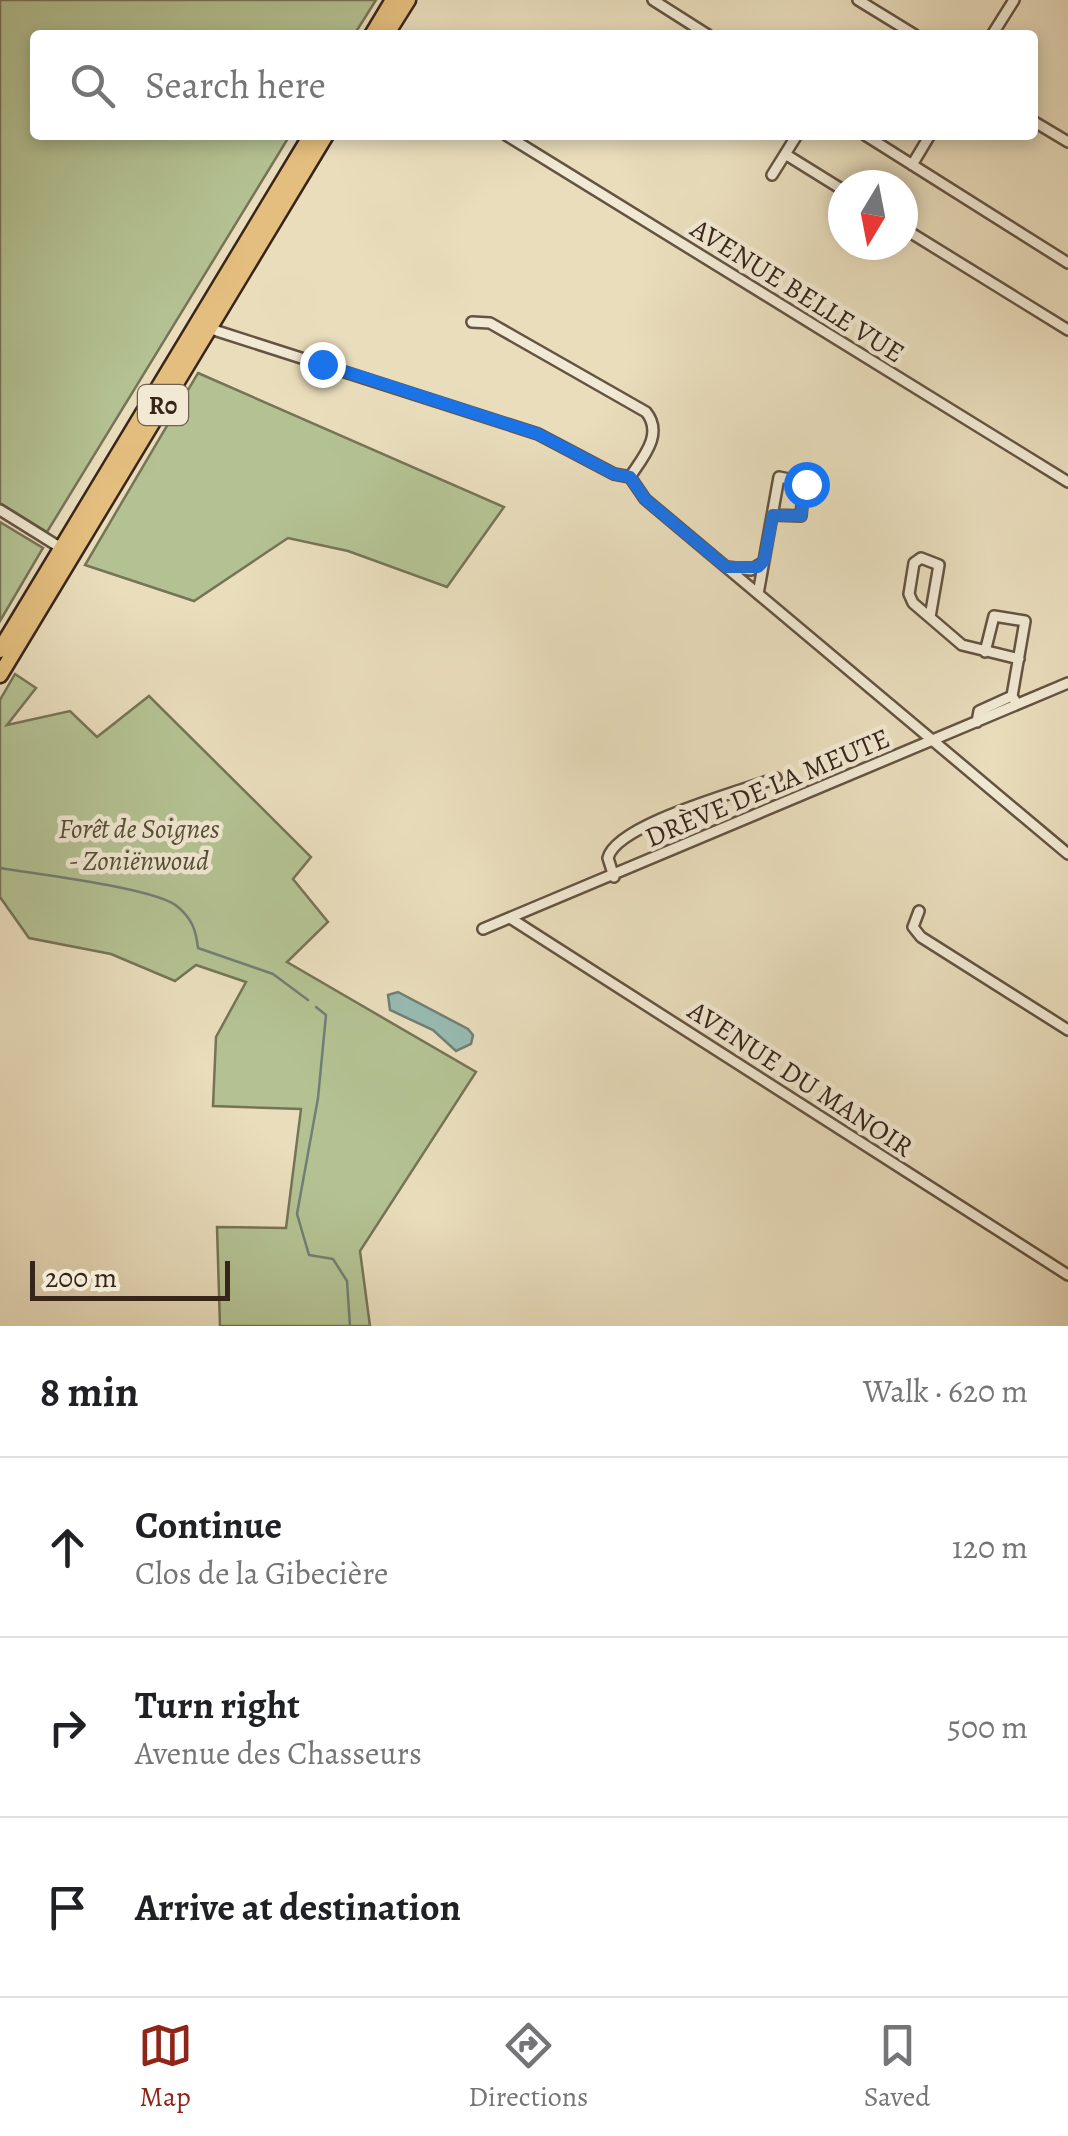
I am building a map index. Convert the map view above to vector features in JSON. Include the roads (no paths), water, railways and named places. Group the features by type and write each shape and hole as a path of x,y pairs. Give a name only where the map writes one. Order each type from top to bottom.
{"highway":[{"path":"375,30 393,0"},
{"path":"389,30 408,0"},
{"name":"R0","path":"0,650 309,140"},
{"name":"R0","path":"0,675 323,140"}],"street":[{"path":"653,0 700,30"},
{"path":"670,10 677,0"},
{"path":"858,0 906,30"},
{"path":"995,30 1014,0"},
{"path":"1038,124 1068,142"},
{"name":"AVENUE BELLE VUE","path":"514,140 1068,482"},
{"path":"772,175 794,140"},
{"path":"874,140 1068,263"},
{"path":"912,164 927,140"},
{"path":"785,154 828,181"},
{"path":"918,237 1068,330"},
{"path":"472,322 490,323 646,412 652,422 652,441 630,477"},
{"path":"218,331 538,434 614,474 630,477 645,499 1068,854"},
{"path":"758,594 780,477 802,480 806,487 801,516 773,515"},
{"path":"0,510 61,548"},
{"path":"930,617 939,565 921,558 914,563 909,594 930,617 962,645 1019,659"},
{"path":"726,567 751,570 764,561"},
{"path":"985,652 994,616 1022,618 1027,625 1014,700"},
{"name":"DRÈVE DE LA MEUTE","path":"482,930 976,722 1014,700 1068,683"},
{"path":"614,877 608,858 616,842 644,826 776,778"},
{"path":"919,911 913,926 921,937 1068,1030"},
{"name":"AVENUE DU MANOIR","path":"510,918 1068,1275"}],"water":[{"path":"398,992 468,1029 473,1035 471,1044 456,1051 433,1030 390,1010 388,995"}],"waterway":[{"path":"0,868 121,888 166,900 190,920 198,948 273,974 308,1000"},
{"path":"316,1007 326,1015 318,1098 297,1214 309,1255 333,1259 347,1281 350,1326"}],"park label":[{"name":"Forêt de Soignes - Zoniënwoud","path":"139,844"}]}
